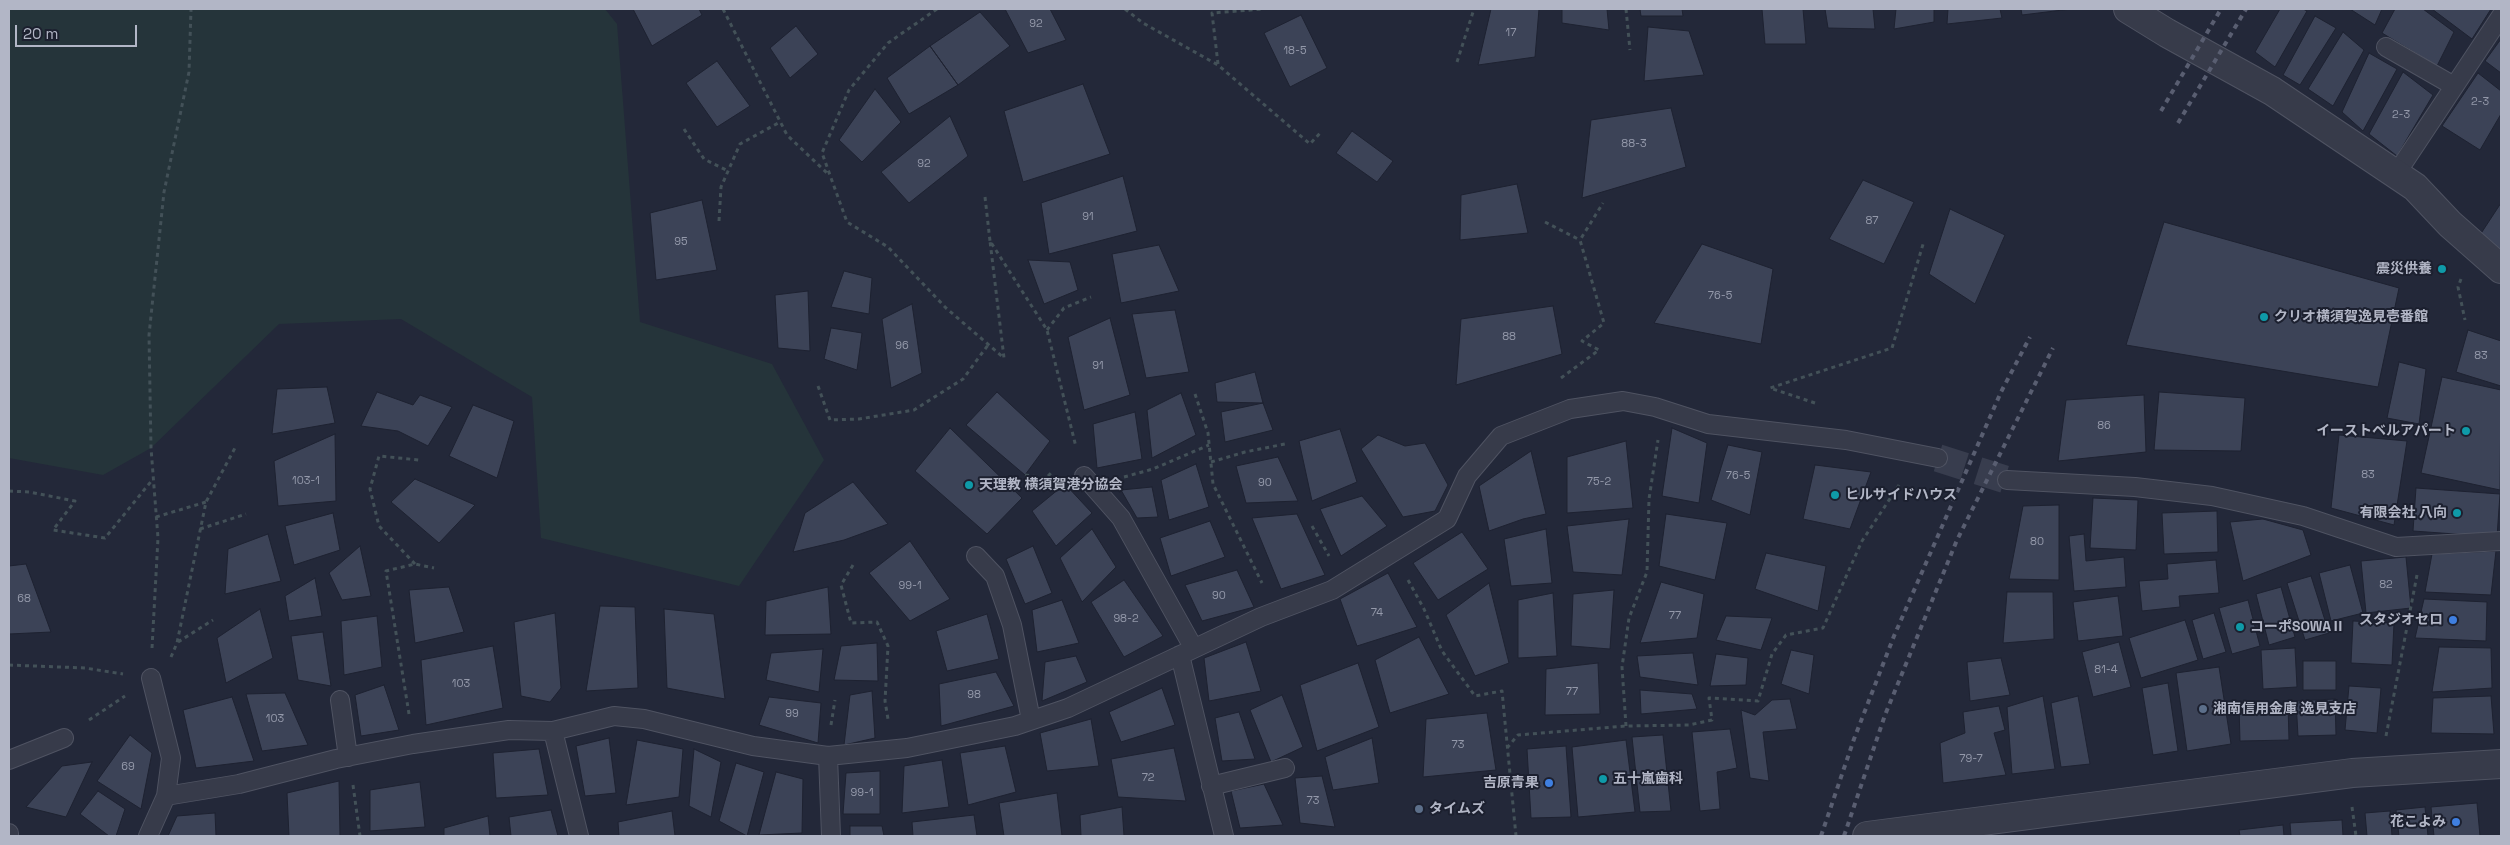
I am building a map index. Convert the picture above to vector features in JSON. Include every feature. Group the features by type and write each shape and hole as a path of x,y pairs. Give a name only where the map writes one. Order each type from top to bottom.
{"street":[{"path":"2128,9 2166,33 2272,91 2415,187 2450,224 2501,269"},
{"path":"1867,836 2116,803 2381,772 2501,764"}],"lane":[{"path":"2396,174 2501,16"},
{"path":"2386,47 2454,86"},
{"path":"166,796 240,784 348,757 413,744 510,730 553,731 614,716 644,720 753,746 828,756 893,749 1014,726 1068,708 1276,611 1332,590 1447,519 1467,476 1501,436 1579,408 1623,401 1708,424 1846,440 1938,458"},
{"path":"2008,480 2135,487 2212,496 2303,516 2396,547 2501,541"},
{"path":"1088,481 1121,518 1187,651 1212,786 1224,836"},
{"path":"976,556 995,576 1012,625 1031,720"},
{"path":"148,836 166,796 171,758 153,686"},
{"path":"340,700 348,757"},
{"path":"553,731 579,836"},
{"path":"9,760 64,738"},
{"path":"828,756 831,836"},
{"path":"1212,786 1285,768"}],"path":[{"path":"153,686 158,538 153,478 149,335 164,192 189,72 191,9"},
{"path":"723,9 787,135 830,176"},
{"path":"937,9 888,43 849,90 822,154 847,222 888,247 946,308 1004,358 985,197"},
{"path":"1124,9 1142,23 1218,65 1310,144 1321,132"},
{"path":"1218,65 1212,11 1263,9"},
{"path":"1457,62 1474,9"},
{"path":"1626,9 1630,50"},
{"path":"719,221 721,187 740,144 780,122"},
{"path":"684,129 704,159 728,171"},
{"path":"1580,240 1603,203"},
{"path":"1545,222 1580,240 1604,323 1582,341"},
{"path":"990,241 1047,330 1088,481 1153,469 1209,445"},
{"path":"1816,404 1770,388 1892,348 1924,241"},
{"path":"1047,330 1064,308 1091,297"},
{"path":"818,386 830,420 859,419 914,410 963,379 988,345"},
{"path":"1195,394 1208,433 1214,484 1276,611"},
{"path":"1626,726 1622,667 1629,618 1647,572 1649,499 1662,410"},
{"path":"1212,462 1245,452 1285,444"},
{"path":"64,738 153,686 177,642 206,502 236,446"},
{"path":"1507,748 1518,735 1626,726 1689,725 1712,720 1709,698 1758,701 1772,654 1786,635 1823,628 1862,541 1897,490 1918,454"},
{"path":"415,564 379,526 370,490 379,456 419,460"},
{"path":"9,491 29,492 75,501 52,530 105,538 153,478"},
{"path":"156,517 206,502"},
{"path":"200,529 246,514"},
{"path":"2381,772 2423,545"},
{"path":"1393,552 1424,609 1442,651 1475,696 1502,690 1516,836"},
{"path":"413,744 386,571 415,564 434,568"},
{"path":"853,564 841,585 852,622 877,622 888,646 885,701 893,749"},
{"path":"177,642 212,620"},
{"path":"9,665 85,668 153,686"},
{"path":"348,757 360,836"}],"shaded area":[{"path":"9,9 605,9 617,24 640,322 772,364 824,460 739,586 541,538 532,397 401,319 279,324 151,448 103,475 9,458"}],"building":[{"path":"633,9 699,9 702,15 652,46"},
{"path":"1005,9 1050,9 1066,40 1028,53"},
{"path":"1491,9 1539,9 1535,57 1478,65"},
{"path":"1562,9 1607,9 1609,30 1562,23"},
{"path":"1640,9 1682,9 1683,16 1641,16"},
{"path":"1762,9 1803,9 1806,44 1765,44"},
{"path":"1825,9 1873,9 1875,29 1828,28"},
{"path":"1896,9 1934,9 1934,22 1894,29"},
{"path":"1948,9 2000,9 2002,18 1947,24"},
{"path":"2021,9 2071,9 2022,15"},
{"path":"2280,9 2303,9 2307,11 2275,67 2255,52"},
{"path":"2350,9 2382,9 2375,25"},
{"path":"2395,9 2423,9 2454,32 2437,66 2382,33"},
{"path":"2432,9 2491,9 2472,39"},
{"path":"980,12 1010,46 958,85 930,46"},
{"path":"1301,15 1327,68 1290,87 1264,33"},
{"path":"2315,16 2336,28 2300,85 2283,75"},
{"path":"796,26 818,54 790,78 770,48"},
{"path":"1648,27 1689,31 1704,75 1644,81"},
{"path":"2343,32 2364,50 2333,106 2308,89"},
{"path":"2501,39 2501,73 2485,61"},
{"path":"930,46 958,85 909,114 887,78"},
{"path":"2369,53 2397,69 2363,131 2342,112"},
{"path":"717,61 750,106 717,127 686,83"},
{"path":"2403,72 2433,95 2397,156 2369,134"},
{"path":"2478,73 2501,91 2501,114 2480,150 2442,126"},
{"path":"1083,84 1110,154 1023,182 1004,111"},
{"path":"875,89 901,122 862,162 839,140"},
{"path":"1671,108 1686,167 1582,198 1591,120"},
{"path":"950,116 968,156 909,203 881,172"},
{"path":"1352,131 1393,161 1377,182 1336,153"},
{"path":"1123,176 1137,231 1049,254 1041,203"},
{"path":"1863,180 1914,202 1884,264 1829,239"},
{"path":"1517,184 1528,233 1460,240 1461,195"},
{"path":"702,200 717,270 656,280 650,213"},
{"path":"2501,203 2501,254 2478,238"},
{"path":"1950,209 2005,235 1975,304 1929,274"},
{"name":"クリオ横須賀逸見壱番館","path":"2164,222 2399,288 2378,387 2126,345"},
{"path":"1702,244 1773,269 1761,344 1654,323"},
{"path":"1159,245 1179,291 1121,303 1112,254"},
{"path":"1028,260 1070,262 1078,290 1044,304"},
{"path":"844,271 872,278 869,314 831,307"},
{"path":"808,291 810,351 778,348 775,295"},
{"path":"912,304 922,373 891,388 882,319"},
{"path":"1553,306 1562,354 1456,385 1461,319"},
{"path":"1175,310 1189,372 1146,378 1132,314"},
{"path":"1110,318 1130,395 1084,410 1068,337"},
{"path":"831,328 862,333 857,370 824,359"},
{"path":"2468,330 2501,341 2501,386 2456,372"},
{"path":"2399,362 2426,369 2419,424 2387,418"},
{"path":"1255,372 1263,403 1217,402 1215,383"},
{"name":"イーストベルアパート","path":"2442,377 2501,390 2500,490 2421,473"},
{"path":"327,387 335,423 272,434 277,389"},
{"path":"377,392 413,405 420,395 452,407 428,446 398,431 361,426"},
{"path":"997,392 1050,441 1025,475 966,425"},
{"path":"2159,392 2245,398 2241,451 2154,450"},
{"path":"1181,393 1196,435 1152,458 1147,410"},
{"path":"2144,395 2146,452 2058,461 2066,400"},
{"path":"1263,403 1273,430 1225,442 1221,412"},
{"path":"473,405 514,421 497,478 449,456"},
{"path":"1135,412 1142,459 1097,468 1093,424"},
{"name":"天理教 横須賀港分協会","path":"950,428 1022,498 987,534 915,471"},
{"path":"1672,428 1707,443 1699,503 1662,496"},
{"path":"1340,429 1357,482 1312,501 1299,441"},
{"path":"335,434 336,501 278,506 274,461"},
{"path":"1378,435 1405,446 1425,443 1448,485 1435,511 1403,517 1361,449"},
{"path":"2339,435 2407,441 2394,525 2331,508"},
{"path":"1626,441 1633,508 1567,513 1567,457"},
{"path":"1728,445 1762,452 1750,515 1711,500"},
{"path":"1531,451 1546,514 1523,519 1489,531 1479,486"},
{"path":"1278,457 1298,501 1246,503 1236,466"},
{"path":"1196,464 1209,507 1169,520 1161,480"},
{"name":"ヒルサイドハウス","path":"1815,465 1871,472 1850,529 1803,519"},
{"path":"415,479 475,505 439,543 391,502"},
{"path":"853,482 888,524 844,540 793,552 805,513"},
{"path":"1065,484 1092,513 1056,546 1032,511"},
{"path":"1152,487 1158,517 1137,518 1121,490"},
{"name":"有限会社 八向","path":"2416,488 2500,494 2497,537 2413,531"},
{"path":"1362,496 1387,526 1341,556 1320,509"},
{"path":"2093,498 2138,500 2136,550 2090,548"},
{"path":"2059,505 2059,580 2009,579 2023,506"},
{"path":"2217,511 2218,552 2164,554 2162,513"},
{"path":"333,513 340,550 294,565 285,526"},
{"path":"1297,514 1325,575 1281,589 1252,518"},
{"path":"1666,514 1727,523 1715,580 1659,566"},
{"path":"1629,519 1622,575 1573,572 1567,526"},
{"path":"2263,519 2303,530 2311,555 2243,581 2230,522"},
{"path":"1210,521 1225,557 1171,576 1160,538"},
{"path":"1092,529 1116,567 1082,602 1060,558"},
{"path":"1546,529 1552,583 1511,586 1504,539"},
{"path":"1462,532 1488,569 1438,600 1413,563"},
{"path":"268,534 281,581 225,594 228,549"},
{"path":"2084,534 2086,561 2124,557 2126,587 2074,591 2069,536"},
{"path":"910,541 950,599 910,621 869,573"},
{"path":"360,546 371,596 342,600 329,573"},
{"path":"1033,546 1052,593 1025,604 1006,559"},
{"path":"2496,551 2491,595 2425,592 2432,554"},
{"path":"1766,553 1826,566 1818,611 1755,589"},
{"path":"2406,557 2411,608 2366,613 2361,561"},
{"path":"2216,560 2219,593 2179,596 2180,607 2142,611 2139,581 2168,579 2167,564"},
{"path":"26,564 51,632 9,634 9,566"},
{"path":"2350,565 2363,613 2331,621 2319,573"},
{"path":"1237,570 1254,607 1202,621 1185,585"},
{"path":"1388,573 1417,627 1357,646 1340,599"},
{"path":"2311,576 2329,633 2305,640 2287,583"},
{"path":"315,578 322,616 289,621 285,596"},
{"path":"1124,580 1163,636 1124,657 1091,602"},
{"path":"1661,582 1704,594 1697,638 1640,643"},
{"path":"1489,583 1509,663 1475,676 1446,615"},
{"path":"449,587 464,632 415,643 409,590"},
{"path":"828,587 831,634 765,635 766,601"},
{"path":"2281,587 2295,637 2269,645 2256,594"},
{"path":"1614,590 1610,649 1571,646 1573,594"},
{"path":"2007,592 2053,592 2054,639 2003,643"},
{"path":"1553,593 1557,656 1518,658 1518,600"},
{"path":"2118,596 2123,636 2078,641 2073,602"},
{"name":"スタジオセロ","path":"2424,599 2487,602 2486,641 2415,638"},
{"path":"1062,600 1079,643 1037,652 1032,610"},
{"name":"コーポSOWAⅡ","path":"2248,600 2260,646 2232,654 2219,608"},
{"path":"600,606 635,607 638,688 586,691"},
{"path":"260,609 273,658 226,683 217,638"},
{"path":"664,609 714,614 725,699 667,688"},
{"path":"555,613 561,688 550,702 521,696 514,622"},
{"path":"2214,613 2226,652 2203,659 2192,620"},
{"path":"987,614 999,659 947,671 936,631"},
{"path":"377,616 382,667 344,675 341,621"},
{"path":"1726,616 1772,618 1761,650 1716,640"},
{"path":"2185,620 2198,660 2141,678 2129,638"},
{"path":"2353,621 2394,623 2392,665 2351,663"},
{"path":"323,632 331,686 298,680 291,636"},
{"path":"1419,637 1449,694 1390,713 1375,660"},
{"path":"1246,642 1261,691 1209,701 1204,658"},
{"path":"2119,642 2131,687 2093,697 2082,652"},
{"path":"877,643 878,681 834,680 841,646"},
{"path":"493,646 503,708 426,725 421,660"},
{"path":"2439,647 2491,648 2492,688 2432,692"},
{"path":"2295,648 2297,687 2263,689 2261,650"},
{"path":"823,649 819,692 766,680 771,653"},
{"path":"1791,650 1814,655 1809,694 1781,684"},
{"path":"1693,653 1698,685 1640,677 1637,656"},
{"path":"1716,654 1748,658 1746,685 1710,686"},
{"path":"1076,656 1087,682 1042,701 1045,662"},
{"path":"2001,658 2010,695 1970,701 1967,662"},
{"path":"2303,661 2336,661 2336,690 2303,690"},
{"path":"1358,663 1379,727 1317,751 1300,685"},
{"path":"1598,663 1600,714 1545,715 1546,669"},
{"name":"湘南信用金庫 逸見支店","path":"2219,667 2231,744 2187,751 2176,673"},
{"path":"996,672 1014,706 941,726 939,684"},
{"path":"2168,683 2178,751 2153,755 2142,688"},
{"path":"384,685 399,730 361,736 355,695"},
{"path":"2349,686 2381,688 2377,733 2345,730"},
{"path":"1162,688 1175,725 1121,742 1109,712"},
{"path":"1640,690 1692,694 1697,709 1641,714"},
{"path":"872,691 875,738 844,745 850,695"},
{"path":"285,693 308,745 262,751 246,694"},
{"path":"1282,695 1303,747 1271,762 1250,710"},
{"path":"2043,696 2055,769 2012,774 2007,707"},
{"path":"2078,696 2090,764 2061,767 2051,703"},
{"path":"2491,696 2494,734 2431,733 2433,698"},
{"path":"232,697 254,761 196,768 183,710"},
{"path":"769,697 821,703 818,743 759,725"},
{"path":"1790,699 1797,729 1763,732 1769,781 1750,778 1741,710 1755,715 1772,700"},
{"path":"2335,699 2336,735 2298,736 2296,701"},
{"path":"2288,705 2289,740 2240,741 2239,706"},
{"path":"1999,706 2005,730 1994,733 2006,775 1943,783 1940,743 1965,733 1963,712"},
{"path":"1239,712 1255,759 1222,761 1215,718"},
{"path":"1487,713 1496,770 1423,777 1426,719"},
{"path":"1091,719 1099,766 1047,771 1040,733"},
{"path":"1730,729 1737,768 1717,772 1720,809 1700,811 1692,732"},
{"path":"130,735 152,753 141,809 97,781"},
{"path":"1663,735 1671,811 1640,812 1632,737"},
{"path":"609,738 616,793 585,796 576,746"},
{"path":"1372,738 1379,783 1333,790 1325,757"},
{"path":"637,740 683,749 679,797 626,805"},
{"name":"五十嵐歯科","path":"1626,740 1635,812 1578,817 1572,747"},
{"path":"1005,746 1016,792 968,805 960,753"},
{"name":"吉原青果","path":"1566,746 1571,817 1531,818 1527,749"},
{"path":"1174,748 1186,801 1118,797 1111,759"},
{"path":"539,749 548,795 496,798 493,753"},
{"path":"694,749 721,762 711,817 689,806"},
{"path":"942,760 949,807 902,813 904,766"},
{"path":"92,762 66,817 26,807 62,766"},
{"path":"736,763 764,772 747,836 719,821"},
{"path":"880,771 880,814 843,814 846,773"},
{"path":"776,772 803,779 802,833 759,835"},
{"path":"1322,776 1335,827 1300,823 1295,778"},
{"path":"339,781 340,836 289,836 287,793"},
{"path":"420,782 425,827 370,831 370,790"},
{"path":"1264,784 1283,825 1240,828 1231,791"},
{"path":"98,791 125,809 116,836 109,836 80,814"},
{"path":"1057,793 1062,836 1004,836 999,803"},
{"name":"花こよみ","path":"2477,803 2480,836 2434,836 2431,807"},
{"path":"1122,807 1124,836 1081,836 1080,815"},
{"path":"2425,807 2428,836 2399,836 2396,810"},
{"path":"551,810 558,836 511,836 509,817"},
{"path":"672,811 675,836 619,836 618,822"},
{"path":"2390,811 2392,836 2367,836 2365,813"},
{"path":"215,813 216,836 168,836 177,816"},
{"path":"974,815 977,836 913,836 912,822"},
{"path":"488,816 490,836 444,836 444,828"},
{"path":"2342,820 2343,836 2291,836 2290,823"},
{"path":"2283,825 2284,836 2240,836 2239,830"},
{"path":"850,826 882,826 884,836 850,836"}],"tunnel":[{"path":"1938,458 2007,480"}],"railway":[{"path":"2161,111 2221,9"},
{"path":"2178,123 2246,9"},
{"path":"1821,836 1854,739 1894,636 2001,392 2030,337"},
{"path":"1844,836 1885,715 1957,540 2053,348"}],"place":[{"name":"震災供養","path":"2442,269"},
{"name":"クリオ横須賀逸見壱番館","path":"2264,317"},
{"name":"イーストベルアパート","path":"2466,431"},
{"name":"天理教 横須賀港分協会","path":"969,485"},
{"name":"ヒルサイドハウス","path":"1835,495"},
{"name":"有限会社 八向","path":"2457,513"},
{"name":"スタジオセロ","path":"2453,620"},
{"name":"コーポSOWAⅡ","path":"2240,627"},
{"name":"湘南信用金庫 逸見支店","path":"2203,709"},
{"name":"五十嵐歯科","path":"1603,779"},
{"name":"吉原青果","path":"1549,783"},
{"name":"タイムズ","path":"1419,809"},
{"name":"花こよみ","path":"2456,822"}]}
